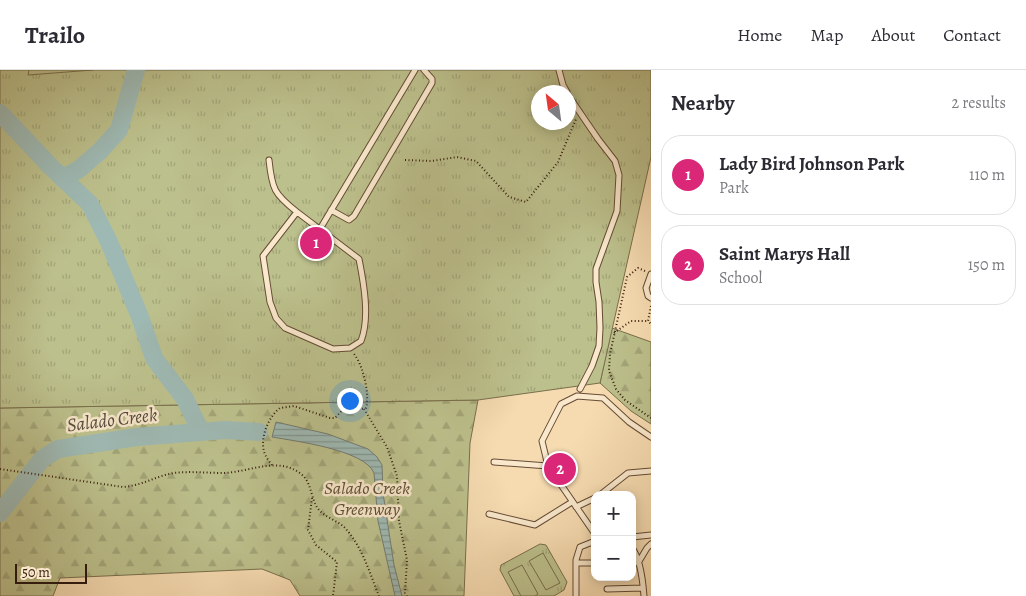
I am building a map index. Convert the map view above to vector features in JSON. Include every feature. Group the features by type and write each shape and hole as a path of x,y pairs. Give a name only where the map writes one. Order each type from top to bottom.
{"lane":[{"path":"320,229 415,70"},
{"path":"331,210 349,220 354,216 432,83 432,79 424,70"},
{"path":"559,70 563,85"},
{"path":"576,107 615,161 619,175 617,212 596,269 600,328 599,346 592,366 580,389"},
{"path":"270,160 271,182 281,199 359,259 365,287 364,333 361,342 350,348 334,348 285,328 276,318 270,302 263,256 297,212"},
{"path":"651,274 646,288 648,296 651,298"},
{"path":"591,528 548,466 542,441 561,404 577,396 603,398 629,422 651,437"},
{"path":"494,462 548,466"},
{"path":"605,491 628,473 651,471"},
{"path":"489,514 535,525 574,504 591,499"},
{"path":"636,537 651,535"},
{"path":"576,596 576,563 580,547 591,543"},
{"path":"636,563 651,544"},
{"path":"576,563 591,564"},
{"path":"636,567 644,588 644,596"},
{"path":"607,589 644,588"}],"path":[{"path":"405,160 432,161 456,157 476,161 509,197 526,202 558,162 579,112"},
{"path":"651,274 638,268 627,277 610,354 609,372 616,389 625,400 651,418"},
{"path":"648,321 651,306"},
{"path":"614,333 631,320 648,321 651,324"},
{"path":"350,348 358,359 367,390 368,401 364,409"},
{"path":"272,466 265,454 264,440 271,417 280,408 294,406 335,418 348,403 352,402 361,409 364,409 387,447 396,476 399,521 407,560 405,593 407,596"},
{"path":"0,469 131,486 173,473 224,473 282,466 300,473 308,482 312,496 320,511 343,526 354,538 379,596"},
{"path":"312,496 308,530 316,545 337,562 333,596"}],"green space":[{"path":"0,70 651,70 651,157 600,383 478,400 0,408"},
{"path":"29,70 93,70 28,75"},
{"path":"612,328 651,342 651,424 631,411 600,383"},
{"name":"Salado Creek Greenway","path":"478,400 470,443 464,596 300,596 290,580 262,569 60,578 53,596 0,596 0,408"},
{"path":"540,544 546,545 567,582 564,590 554,596 514,596 500,570 501,565"},
{"path":"543,553 560,583 546,590 529,561"},
{"path":"522,565 538,594 535,596 521,596 508,572"}],"water":[{"path":"276,422 328,434 368,449 377,457 382,465 383,493 394,565 402,596 395,596 378,521 374,473 368,465 358,458 344,453 312,444 272,437"}],"waterway":[{"path":"62,178 78,170 99,152 119,130 136,70"},
{"path":"0,113 51,167 90,204 109,242 140,317 154,358 185,399 201,432"},
{"name":"Salado Creek","path":"0,513 42,459 58,449 137,437 225,430 259,432"}],"place":[{"name":"Lady Bird Johnson Park","path":"316,243"},
{"name":"Saint Marys Hall","path":"560,469"}]}
